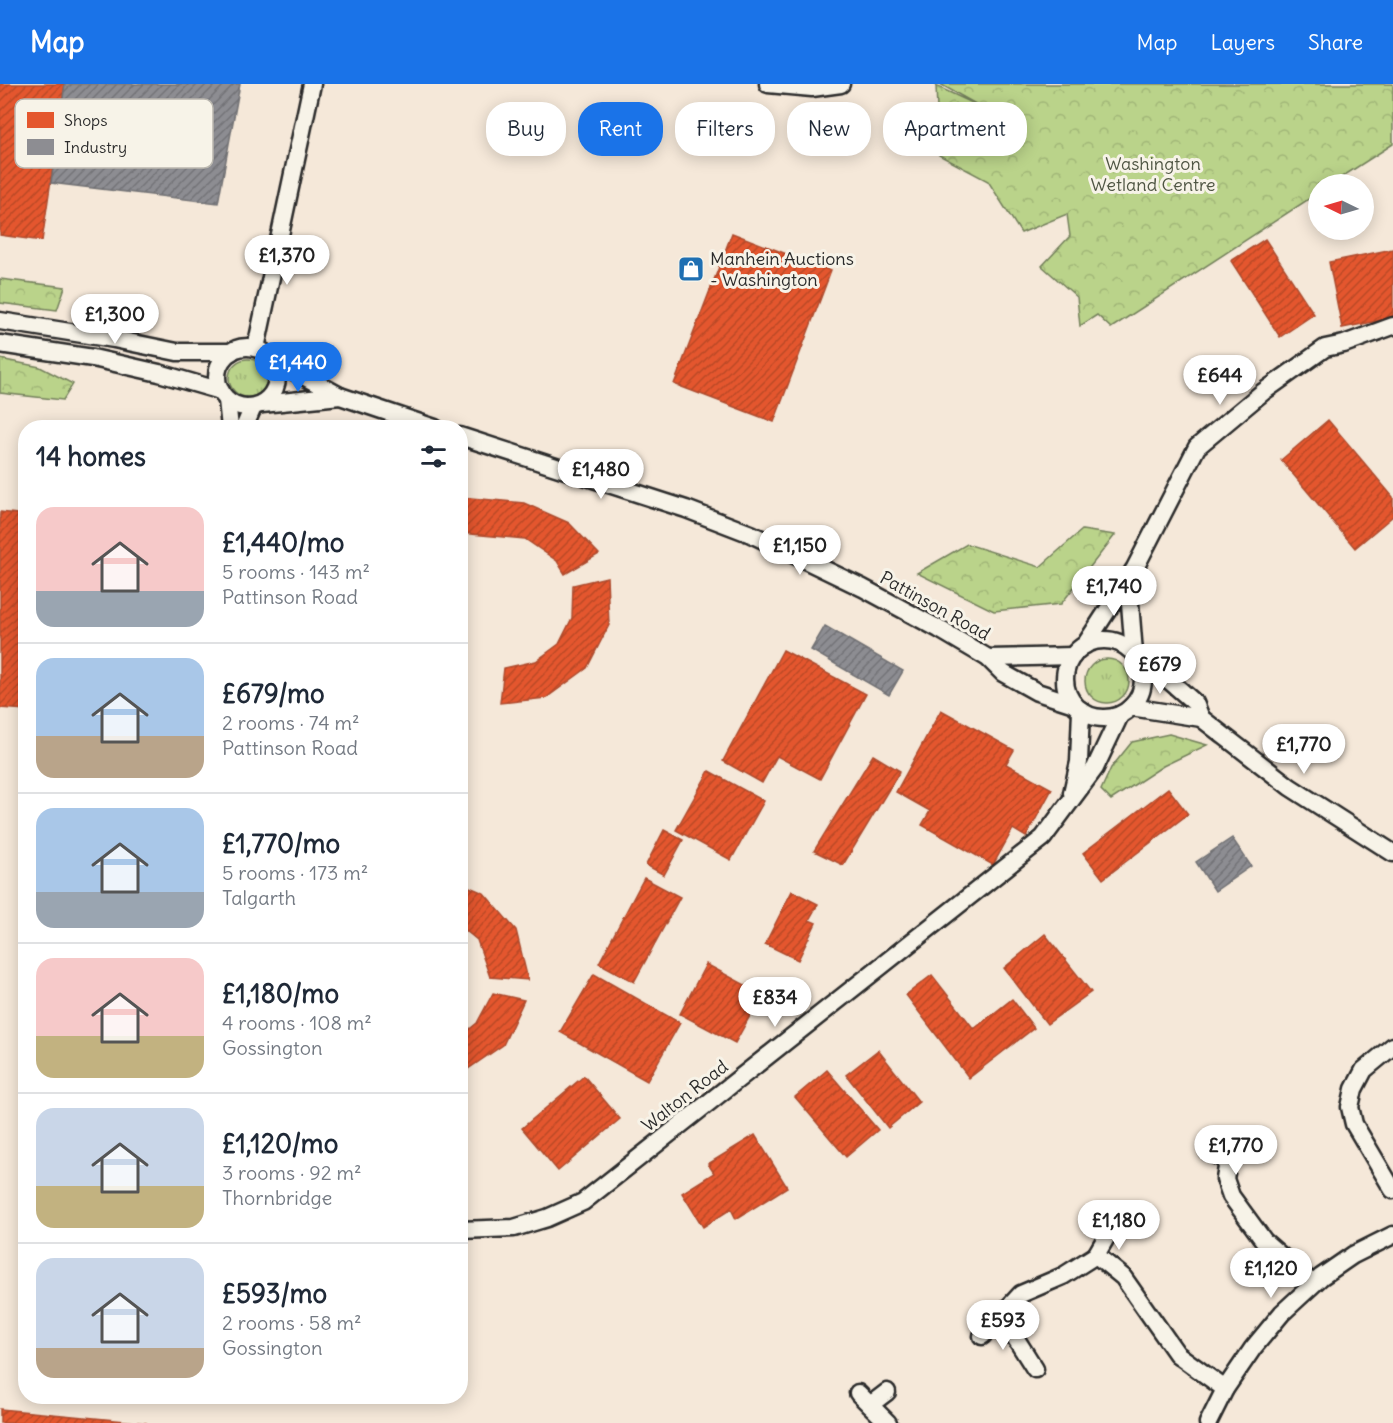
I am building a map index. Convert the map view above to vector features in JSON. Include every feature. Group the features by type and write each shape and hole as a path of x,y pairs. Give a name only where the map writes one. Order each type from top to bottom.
{"street":[{"path":"256,348 312,84"},
{"path":"768,84 812,88 842,84"},
{"path":"0,321 114,339 177,352 231,352 241,348 256,348 340,396 411,420"},
{"path":"1128,578 1135,656 1142,670 1143,684 1139,697 1125,711 1110,718 1100,718 1078,707 1068,693 1065,680 1067,667 1079,650 1128,578 1135,568 1197,447 1263,392 1325,348 1344,344 1393,326"},
{"path":"0,344 93,358 159,373 224,395"},
{"path":"231,352 222,362 218,372 218,384 233,404 243,407 340,396"},
{"path":"249,420 257,405 270,397 277,384 277,371 272,359"},
{"path":"224,395 229,420"},
{"name":"Pattinson Road","path":"468,439 686,509 751,534 863,588 939,629 988,658 1003,673 1037,692 1078,707"},
{"path":"1079,650 1098,640 1111,640 1123,645 1195,703 1201,718 1290,787 1393,853"},
{"name":"Pattinson Road","path":"988,658 1079,650"},
{"name":"Walton Road","path":"1071,797 1079,762 1078,707"},
{"path":"1125,711 1201,718"},
{"name":"Walton Road","path":"468,1230 514,1228 547,1218 583,1202 1043,837 1095,768 1125,711"},
{"path":"1393,1046 1364,1070 1354,1089 1350,1107 1354,1124 1393,1190"},
{"path":"1254,1139 1228,1161 1225,1179 1231,1196 1264,1241 1312,1283"},
{"path":"1208,1151 1228,1161"},
{"path":"982,1336 1021,1294 1064,1276 1096,1255 1111,1229"},
{"path":"1208,1423 1225,1389 1253,1348 1282,1313 1312,1283 1353,1255 1393,1235"},
{"path":"1096,1255 1123,1277 1177,1354 1225,1389"},
{"path":"1002,1315 1035,1369"},
{"path":"870,1405 887,1392"},
{"path":"858,1393 888,1423"}],"green space":[{"name":"Washington Wetland Centre","path":"940,84 1393,84 1393,144 1346,174 1308,174 1308,200 1111,328 1097,315 1080,326 1077,297 1042,266 1070,236 1067,214 1021,233 988,181 941,156 1027,156 1027,102 972,102"},
{"name":"Washington Wetland Centre","path":"936,86 970,102 937,102"},
{"path":"0,279 65,287 57,310 0,303"},
{"path":"0,359 40,367 73,384 63,400 0,393"},
{"path":"248,359 255,360 261,365 266,371 266,385 261,391 255,396 248,397 241,396 235,391 230,385 229,378 230,371 235,365 241,360"},
{"path":"1082,530 1115,535 1061,604 994,611 917,573 967,544 1040,567"},
{"path":"1107,659 1123,665 1129,681 1123,697 1107,703 1091,697 1085,681 1091,665"},
{"path":"1169,734 1207,745 1163,766 1111,800 1101,790 1111,768 1132,742"}],"building: Shops":[{"path":"0,84 65,84 63,99 15,99 15,168 53,168 42,241 0,235"},
{"name":"Manhein Auctions - Washington","path":"732,233 831,271 774,422 674,384"},
{"path":"1265,239 1314,314 1280,337 1231,261"},
{"path":"1393,249 1393,318 1342,328 1329,262"},
{"path":"1328,420 1393,497 1393,516 1355,548 1281,460"},
{"path":"468,498 524,503 569,523 599,554 565,574 557,561 525,539 468,534"},
{"path":"0,512 18,514 18,709 0,708"},
{"path":"607,577 609,625 587,668 546,698 500,703 504,668 536,661 559,644 572,618 573,585"},
{"path":"783,650 866,694 820,779 777,756 762,783 723,761"},
{"path":"941,710 1014,750 1006,764 1052,789 1026,837 1013,829 993,865 922,825 930,811 896,792"},
{"path":"873,755 900,771 843,865 814,851"},
{"path":"709,771 764,801 731,860 676,830"},
{"path":"1168,788 1188,814 1103,879 1083,853"},
{"path":"664,830 683,840 664,875 646,865"},
{"path":"644,878 680,897 634,982 599,963"},
{"path":"468,886 484,893 516,930 528,980 490,977 477,940 468,933"},
{"path":"792,891 818,904 809,920 816,923 798,960 765,944"},
{"path":"1045,934 1091,992 1047,1024 1004,968"},
{"path":"706,964 762,994 735,1043 680,1014"},
{"path":"594,974 680,1023 647,1081 560,1032"},
{"path":"932,975 974,1029 1012,999 1034,1028 969,1078 906,995"},
{"path":"493,993 524,1000 503,1045 468,1069 468,1030 477,1023"},
{"path":"878,1050 919,1102 888,1128 846,1075"},
{"path":"827,1070 878,1130 846,1157 795,1097"},
{"path":"584,1076 620,1119 558,1171 522,1128"},
{"path":"755,1135 787,1187 736,1219 731,1209 703,1227 682,1193 714,1173 708,1164"},
{"path":"0,1409 147,1423 0,1423"}],"building: Industry":[{"path":"65,84 240,84 218,203 51,183 53,168 213,168 213,99 63,99"},
{"path":"825,626 903,671 889,695 811,650"},
{"path":"1232,838 1251,866 1215,891 1196,862"}],"place":[{"name":"Manhein Auctions - Washington","path":"691,269"}]}
